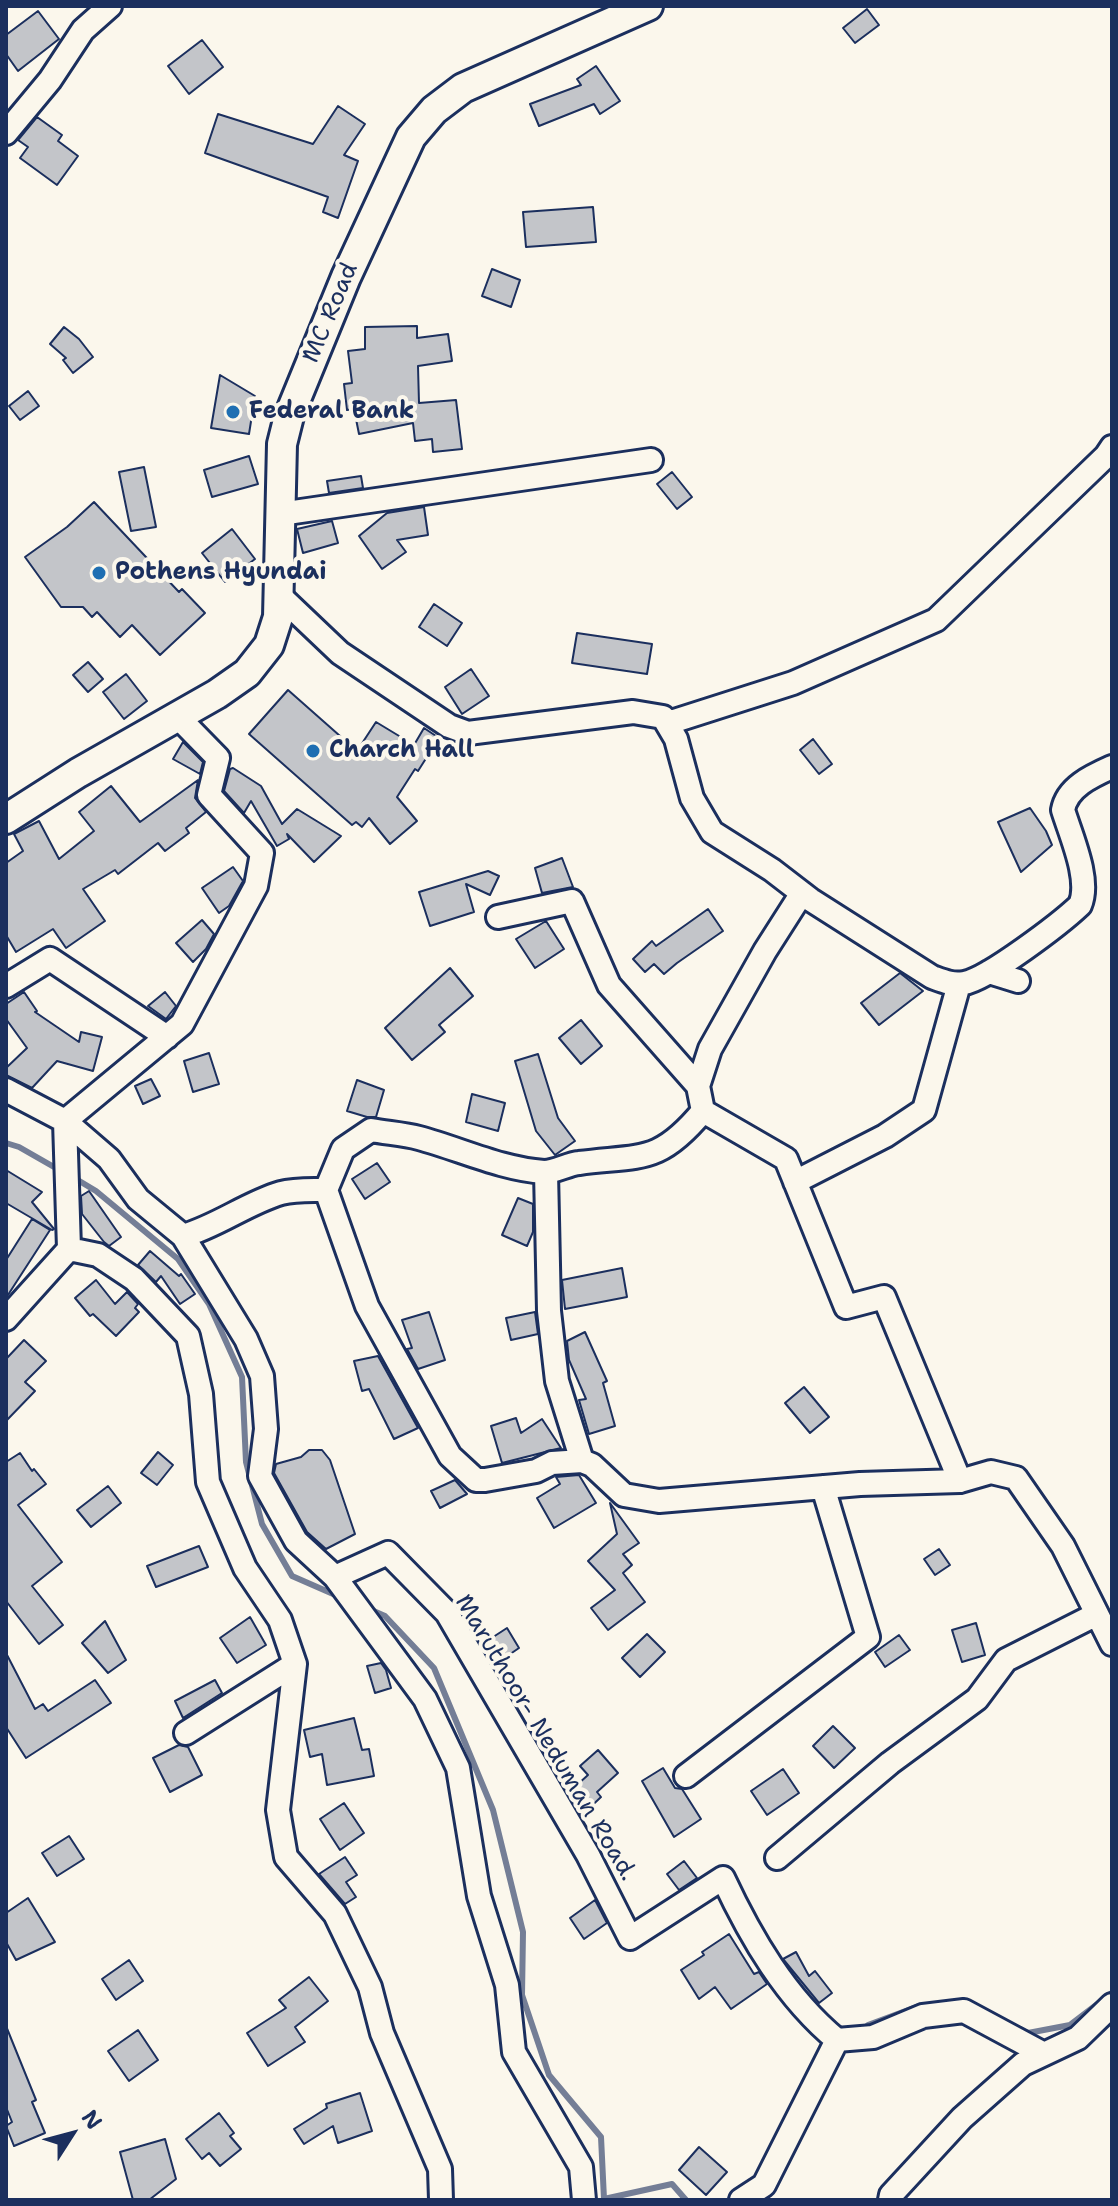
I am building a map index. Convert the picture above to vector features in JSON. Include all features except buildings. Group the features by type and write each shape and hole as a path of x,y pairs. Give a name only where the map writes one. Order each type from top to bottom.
{"main road":[{"name":"MC Road","path":"6,819 176,715 217,694 247,673 269,645 278,617 282,444 289,416 346,277 411,137 434,110 463,88 648,6"}],"street":[{"path":"6,132 50,80 83,30 110,6"},
{"path":"668,723 793,683 936,620 1112,447"},
{"path":"280,514 651,460"},
{"path":"279,595 340,653 449,726 468,733 633,712 663,717 679,748 692,798 712,832 932,977 959,984 989,972 1080,905 1083,897 1081,869 1063,810 1065,800 1078,786 1112,767"},
{"path":"65,1121 182,1024 256,886 262,853 209,795 218,758 176,715"},
{"path":"802,893 765,951 710,1049 698,1086 703,1111 786,1159 846,1307 884,1297 960,1481"},
{"path":"498,917 572,901 609,985 698,1086"},
{"path":"6,986 50,959 167,1037"},
{"path":"989,972 1018,981"},
{"path":"795,1182 885,1136 924,1110 959,984"},
{"path":"6,1090 65,1121 109,1159 138,1199 183,1236 246,1339 262,1376 266,1429 260,1476 296,1541 335,1577 425,1699 458,1768 479,1896 507,1985 514,2052 581,2167 584,2200"},
{"path":"703,1111 682,1136 659,1151 606,1162 577,1163 546,1172 490,1160 417,1138 371,1130 343,1149 326,1190 367,1306 450,1456 476,1480 536,1471 552,1463 582,1461 592,1465 624,1495 659,1501 823,1487 960,1481 991,1472 1016,1478 1063,1546 1107,1630 1006,1660 977,1699 890,1763 777,1858"},
{"path":"6,1319 69,1249 65,1121"},
{"path":"546,1172 549,1311 555,1367 582,1461"},
{"path":"183,1236 207,1229 241,1209 283,1192 326,1190"},
{"path":"69,1249 98,1255 134,1279 188,1336 201,1394 208,1482 245,1568 280,1620 295,1664 278,1810 286,1857 335,1914 370,1987 382,2033 440,2169 441,2200"},
{"path":"686,1776 868,1637 823,1487"},
{"name":"Maruthoor- Neduman Road.","path":"335,1577 388,1553 447,1613 588,1855 630,1938 723,1878 765,1957 812,2020 837,2040"},
{"path":"186,1733 295,1664"},
{"path":"890,2200 891,2195 962,2118 1023,2064 1078,2038 1112,2005"},
{"path":"741,2200 764,2185 837,2040 873,2037 923,2016 964,2011 1044,2054"}],"waterway":[{"path":"6,1143 61,1171"},
{"path":"71,1176 96,1191 178,1259 209,1304 242,1377 246,1462 262,1524 292,1576 340,1597"},
{"path":"369,1609 385,1616 434,1668 493,1810 523,1932 522,1995 549,2075 601,2137 604,2199 672,2184 686,2200"},
{"path":"1020,2029 1028,2033 1070,2025 1112,1993"},
{"path":"868,2025 919,2006"}],"place":[{"name":"Federal Bank","path":"233,412"},
{"name":"Pothens Hyundai","path":"99,573"},
{"name":"Charch Hall","path":"313,751"}]}
